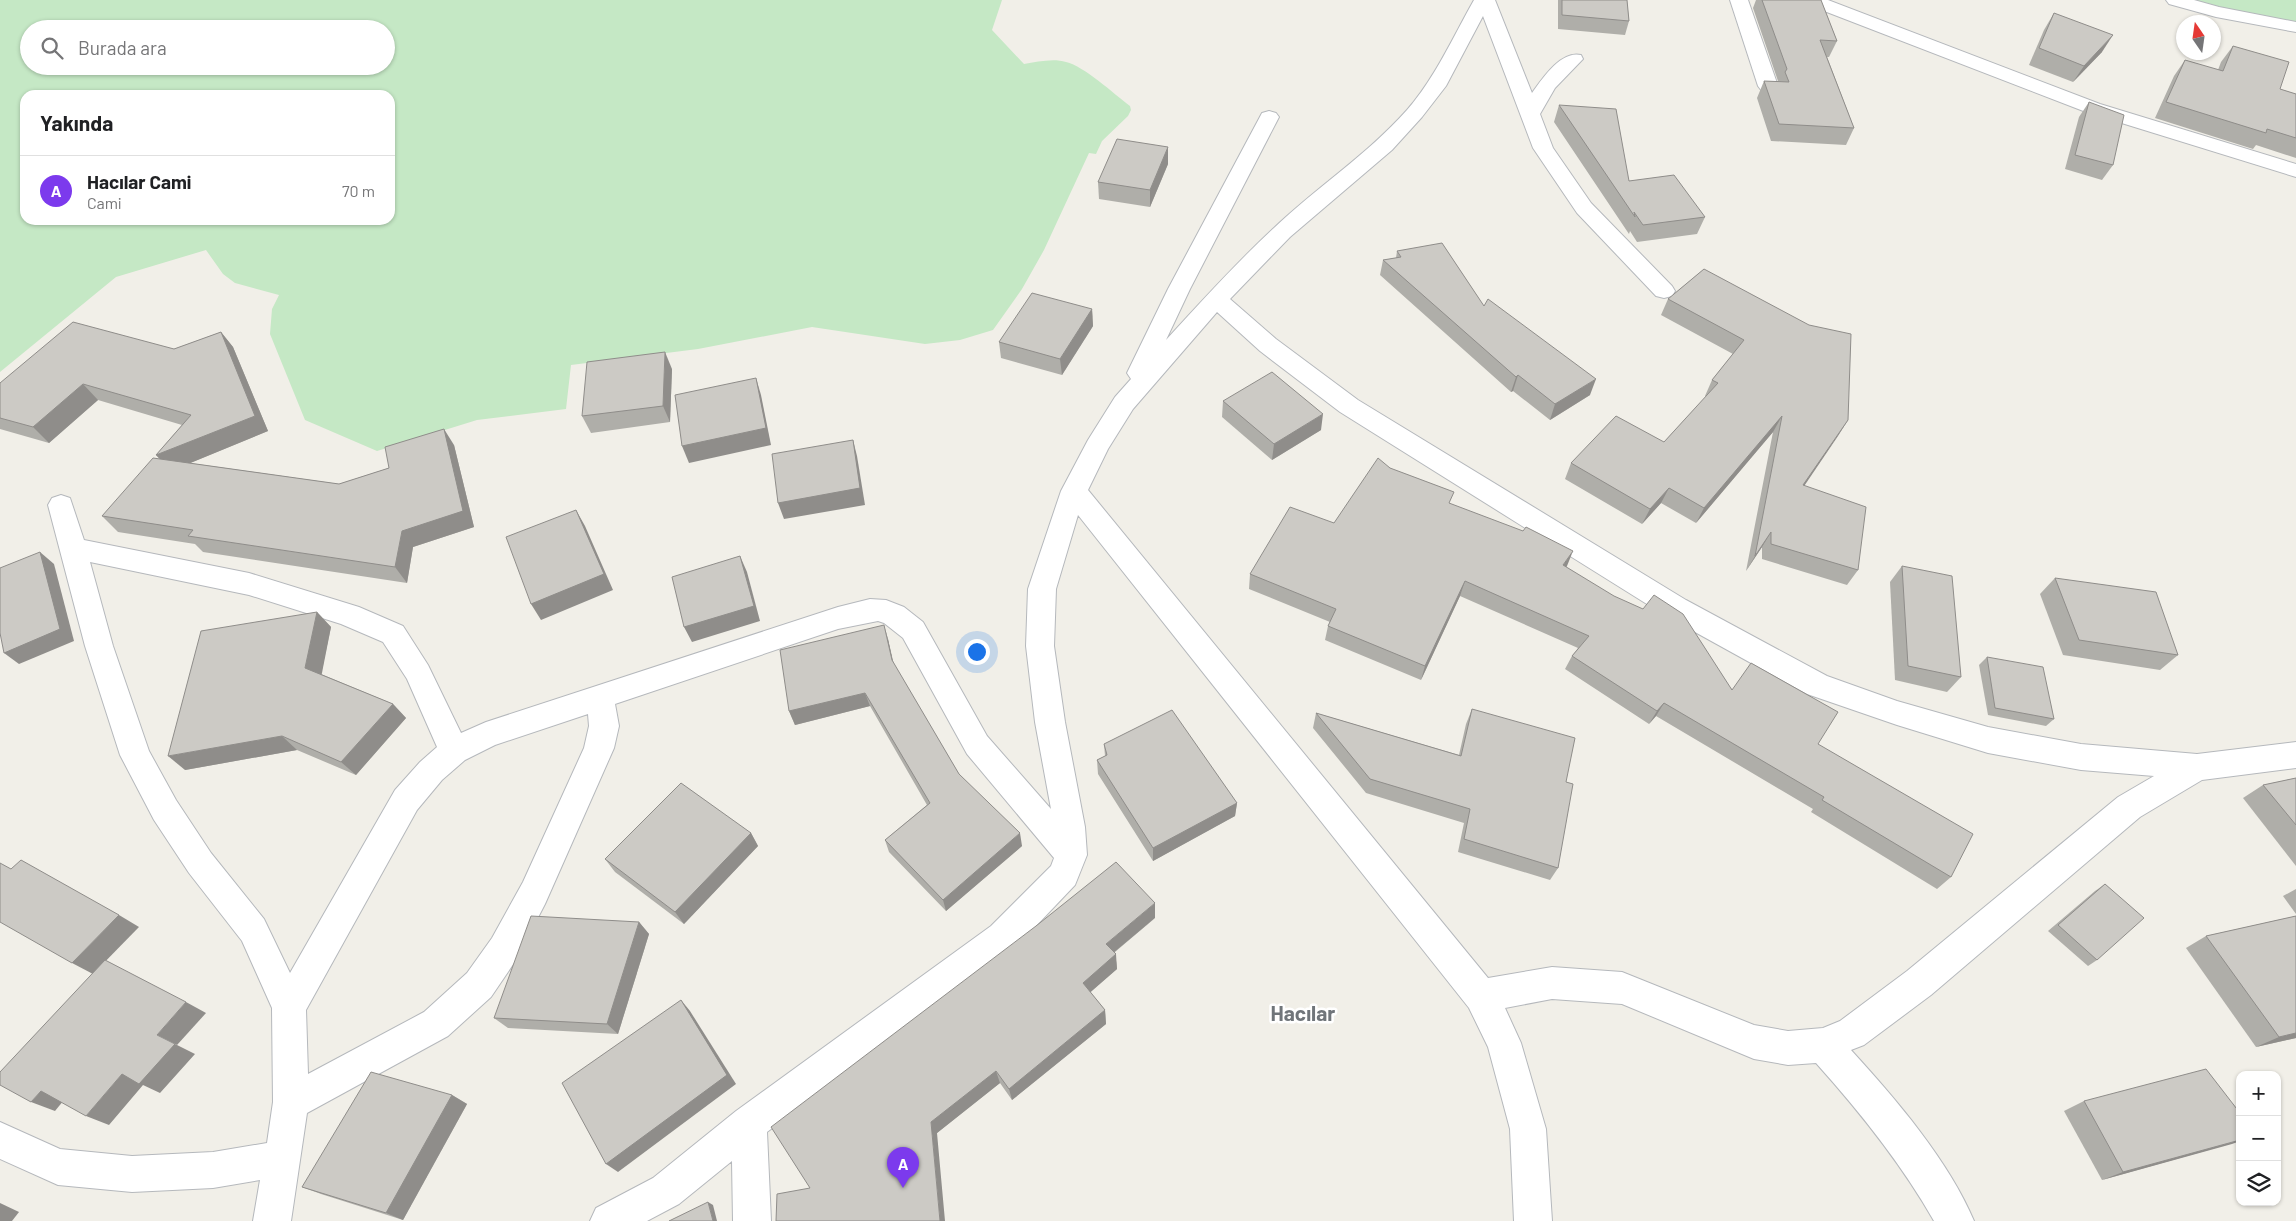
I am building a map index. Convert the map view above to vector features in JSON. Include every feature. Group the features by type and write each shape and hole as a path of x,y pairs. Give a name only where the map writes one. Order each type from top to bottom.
{"street":[{"path":"1485,0 1543,148 1584,208 1664,291"},
{"path":"1124,403 1216,299 1282,232 1385,146 1415,113 1436,86 1485,0"},
{"path":"1739,0 1768,86"},
{"path":"1812,0 2093,108 2296,171"},
{"path":"2175,0 2216,12 2296,27"},
{"path":"1529,115 1540,92 1574,59"},
{"path":"609,1221 666,1191 749,1124 1002,937 1064,875 1071,855 1070,827 1050,722 1040,646 1042,589 1055,544 1074,491 1097,446 1124,403 1179,289 1269,117"},
{"path":"1216,299 1268,345 1349,406 1676,608 1817,685 1897,713 1988,740 2081,757 2197,768 2296,755"},
{"path":"1074,491 1481,996 1504,1043 1528,1129 1533,1221"},
{"path":"61,505 99,646 135,755 165,810 200,863 254,930 289,1007 291,1102 272,1221"},
{"path":"72,548 249,584 349,615 393,634 418,673 454,751"},
{"path":"289,1007 406,800 431,771 454,751 486,735 838,618 883,609 898,616 913,630 977,745 1071,855"},
{"path":"291,1102 436,1024 479,985 504,950 534,893 599,748 604,726 600,698"},
{"path":"1481,996 1552,983 1622,988 1754,1042 1788,1048 1823,1045 1852,1033 1919,983 2129,807 2197,768"},
{"path":"1823,1045 1872,1099 1928,1175 1955,1221"},
{"path":"749,1124 752,1221"},
{"path":"0,1140 58,1167 132,1174 213,1170 282,1158"}],"green space":[{"path":"0,0 1002,0 992,30 1024,64 1056,60 1073,65 1107,88 1130,106 1131,110 1128,116 1102,141 1096,154 1089,153 1044,250 1022,289 993,330 960,340 925,344 812,327 698,349 571,365 566,409 477,420 377,451 305,420 270,334 272,309 279,295 235,283 223,274 206,250 116,277 0,372"},
{"path":"2175,0 2296,0 2296,27"}],"building":[{"path":"1562,0 1627,0 1629,21 1562,15"},
{"path":"1762,0 1821,0 1837,41 1820,40 1854,128 1779,124 1764,81 1789,82 1785,72 1787,69"},
{"path":"2054,13 2113,35 2084,66 2039,48"},
{"path":"2233,46 2289,62 2280,89 2296,94 2296,138 2267,129 2266,133 2166,102 2185,60 2223,71"},
{"path":"2089,102 2124,115 2113,165 2075,155"},
{"path":"1559,105 1616,109 1629,181 1674,175 1705,217 1643,225 1634,212 1635,217"},
{"path":"1117,139 1168,147 1150,190 1098,182"},
{"path":"1442,243 1484,306 1488,299 1596,379 1555,404 1518,375 1516,377 1383,260 1401,257 1397,251"},
{"path":"1704,269 1809,325 1851,334 1848,420 1803,485 1866,507 1858,570 1771,544 1771,532 1755,556 1782,416 1704,508 1669,488 1650,509 1571,463 1616,416 1664,442 1718,383 1712,380 1744,340 1668,299"},
{"path":"1032,293 1092,309 1060,359 999,342"},
{"path":"73,322 174,349 221,332 255,416 156,455 191,415 83,384 33,427 0,418 0,383"},
{"path":"665,352 663,406 582,416 587,362"},
{"path":"1272,372 1323,414 1274,444 1223,401"},
{"path":"756,378 766,428 682,446 675,395"},
{"path":"444,429 463,511 402,531 395,567 188,536 193,530 102,516 153,458 339,484 389,468 385,447"},
{"path":"853,440 860,488 778,503 772,454"},
{"path":"1378,458 1390,468 1454,492 1449,503 1523,531 1526,527 1573,551 1563,565 1614,596 1643,609 1654,595 1683,614 1732,690 1751,663 1838,712 1818,744 1973,834 1951,877 1822,800 1824,797 1664,703 1657,711 1572,656 1589,636 1465,581 1425,666 1328,626 1336,609 1250,574 1290,507 1334,523"},
{"path":"576,510 604,574 531,604 506,537"},
{"path":"40,552 60,629 4,653 0,633 0,568"},
{"path":"740,556 754,606 684,627 672,577"},
{"path":"1902,566 1952,576 1961,677 1908,666"},
{"path":"2055,578 2156,592 2178,655 2079,640"},
{"path":"317,612 305,668 393,704 341,762 282,736 168,756 201,631"},
{"path":"884,625 892,660 959,774 1020,833 943,900 885,840 930,803 865,693 789,711 780,650"},
{"path":"1987,657 2043,667 2054,719 1995,708"},
{"path":"1472,709 1575,738 1566,782 1573,784 1558,868 1464,839 1470,809 1370,779 1316,713 1461,756"},
{"path":"1172,710 1237,803 1153,848 1097,760 1107,755 1104,744"},
{"path":"2296,778 2296,825 2263,785"},
{"path":"681,783 751,833 675,912 605,859"},
{"path":"21,860 119,915 72,963 0,922 0,863 11,869"},
{"path":"1116,862 1155,903 1106,944 1116,954 1083,983 1105,1010 1009,1089 996,1071 931,1122 940,1221 776,1221 777,1194 810,1188 771,1127 1036,926"},
{"path":"2105,884 2144,918 2097,960 2058,925"},
{"path":"531,916 639,922 607,1024 494,1018"},
{"path":"2296,916 2296,1033 2279,1037 2206,936"},
{"path":"105,960 186,1002 157,1035 175,1044 139,1084 122,1074 86,1116 41,1091 31,1102 0,1085 0,1072"},
{"path":"681,1000 727,1075 606,1164 562,1083"},
{"path":"2206,1069 2236,1108 2236,1141 2123,1172 2084,1101"},
{"path":"371,1072 452,1095 386,1213 302,1187"},
{"path":"708,1202 713,1221 669,1221"}],"place":[{"name":"Hacılar Cami","path":"903,1188"}],"district":[{"name":"Hacılar","path":"1303,1014"}]}
